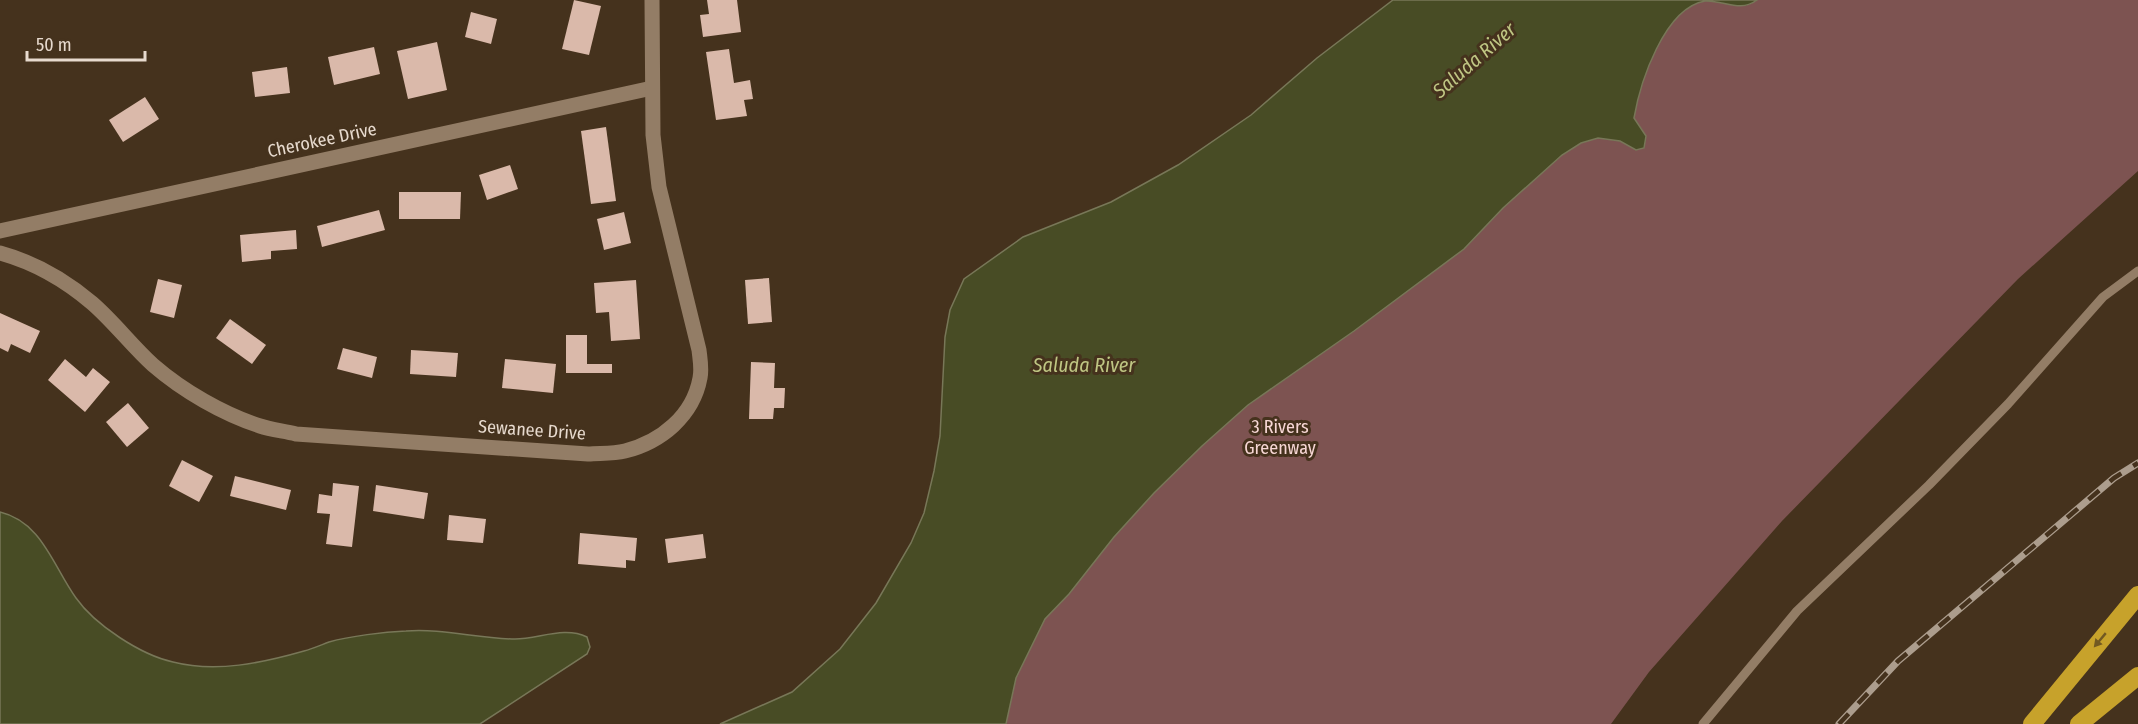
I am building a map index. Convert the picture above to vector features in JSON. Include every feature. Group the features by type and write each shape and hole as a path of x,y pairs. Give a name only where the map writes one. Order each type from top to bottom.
{"highway":[{"path":"2032,724 2138,595"},
{"path":"2079,724 2138,676"}],"street":[{"name":"Sewanee Drive","path":"0,253 12,256 59,279 92,303 154,365 174,381 218,408 261,426 296,434 576,454 624,452 653,441 678,422 694,401 701,376 699,350 659,187 651,88 652,0"},
{"name":"Cherokee Drive","path":"0,231 651,88"}],"lane":[{"path":"1703,724 1797,611 1937,477 2008,404 2103,297 2138,271"}],"green space":[{"name":"3 Rivers Greenway","path":"1757,0 2138,0 2138,171 2018,279 1782,521 1649,672 1611,724 1006,724 1016,678 1045,619 1069,594 1114,537 1154,493 1202,446 1248,405 1354,331 1464,249 1503,208 1562,155 1581,143 1598,138 1620,141 1636,150 1643,131 1634,118 1642,86 1656,49 1677,17 1690,7 1705,1 1738,6 1751,4"}],"water":[{"name":"Saluda River","path":"1393,0 1757,0 1751,4 1738,6 1705,1 1690,7 1677,17 1656,49 1637,103 1634,118 1646,136 1644,148 1636,150 1620,141 1598,138 1581,143 1562,155 1503,208 1464,249 1354,331 1248,405 1202,446 1154,493 1114,537 1069,594 1045,619 1016,678 1006,724 720,724 792,692 840,649 876,603 911,543 924,513 934,471 940,436 945,337 950,310 964,279 1023,237 1111,202 1178,165 1251,115 1317,58"},
{"path":"0,512 14,517 36,535 76,598 95,618 133,646 173,662 206,667 255,663 347,638 420,630 515,639 569,633 587,637 590,647 587,654 480,724 0,724"}],"building":[{"path":"574,0 601,6 589,55 562,49"},
{"path":"707,0 737,0 741,32 703,37 700,15 709,14"},
{"path":"471,12 497,19 491,44 465,37"},
{"path":"437,42 447,90 408,99 397,51"},
{"path":"374,47 380,74 334,85 328,57"},
{"path":"729,49 734,83 750,80 753,99 744,100 747,116 716,120 706,52"},
{"path":"287,67 290,93 255,97 252,72"},
{"path":"145,97 159,119 123,142 109,120"},
{"path":"606,127 616,201 591,204 581,131"},
{"path":"510,165 518,189 487,200 479,175"},
{"path":"399,192 461,192 460,219 399,219"},
{"path":"379,210 385,230 322,247 317,226"},
{"path":"624,212 631,243 604,250 597,219"},
{"path":"296,230 297,249 271,251 271,259 242,262 240,235"},
{"path":"769,278 772,322 748,324 745,280"},
{"path":"158,279 182,285 174,318 150,312"},
{"path":"636,280 640,339 611,341 609,312 596,313 594,283"},
{"path":"0,313 40,331 30,353 11,344 8,352 0,348"},
{"path":"230,319 266,345 252,364 216,338"},
{"path":"566,335 587,335 587,364 612,364 612,373 566,373"},
{"path":"343,348 377,357 372,378 337,369"},
{"path":"411,350 458,353 456,377 410,374"},
{"path":"65,359 86,377 93,368 110,382 85,412 48,380"},
{"path":"505,359 556,364 553,393 502,388"},
{"path":"751,362 775,363 774,388 785,388 784,408 774,408 773,419 749,419"},
{"path":"128,403 149,428 127,447 106,422"},
{"path":"182,460 213,476 199,502 169,486"},
{"path":"235,476 291,490 286,510 230,496"},
{"path":"333,483 359,486 352,547 326,544 330,514 317,513 319,494 332,496"},
{"path":"376,485 428,493 424,519 373,511"},
{"path":"449,515 486,519 483,543 447,540"},
{"path":"580,533 637,538 635,561 626,560 626,568 578,564"},
{"path":"703,534 706,558 668,563 665,539"}],"railway":[{"path":"1839,724 1898,661 2114,478 2138,463"}]}
